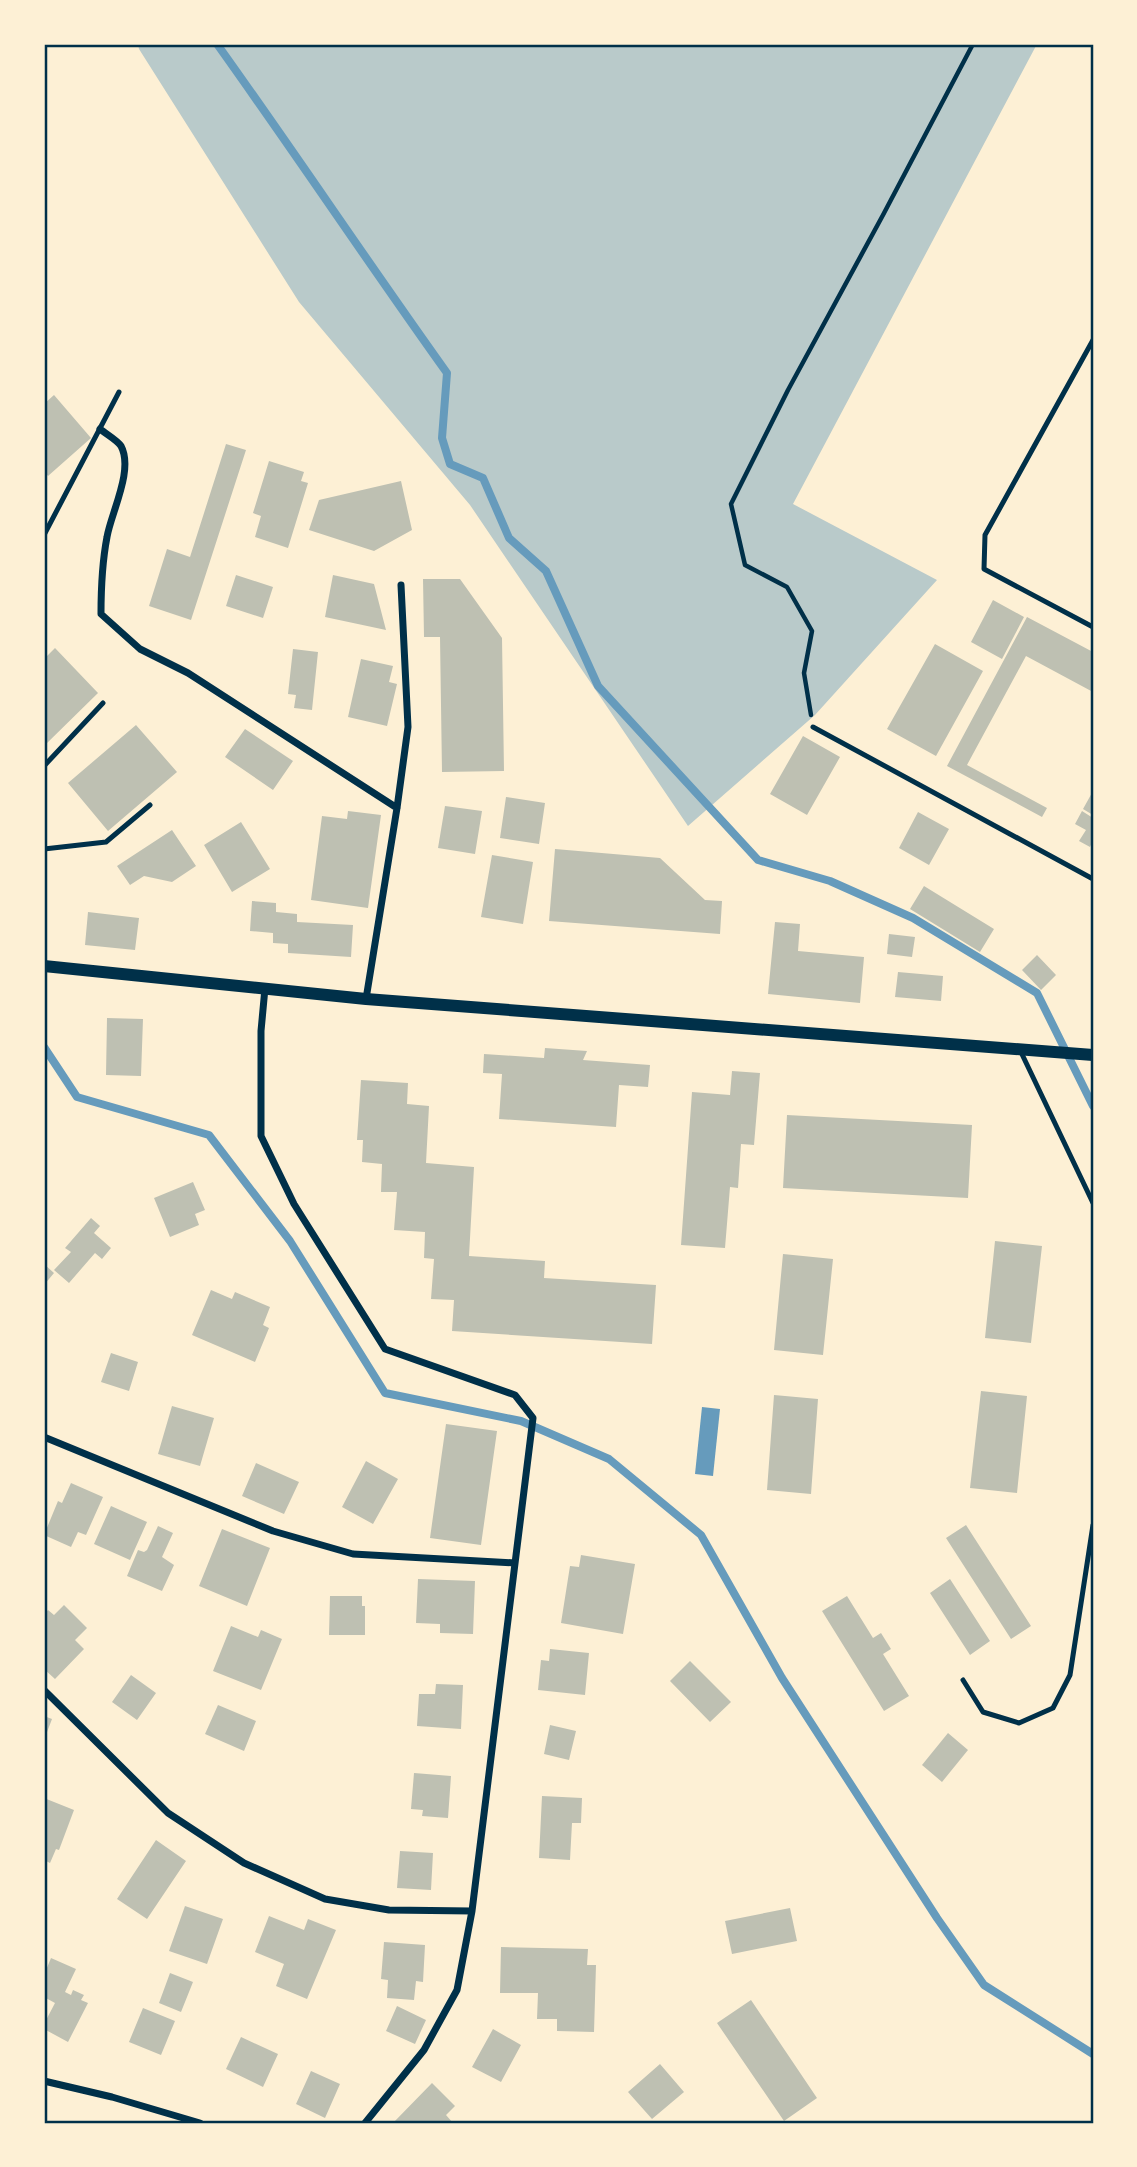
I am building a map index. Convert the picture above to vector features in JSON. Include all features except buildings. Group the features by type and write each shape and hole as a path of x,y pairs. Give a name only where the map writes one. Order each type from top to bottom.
{"street":[{"path":"100,429 121,446 124,462 122,485 107,534 100,581 101,614 141,649 188,673 397,808"},
{"path":"366,999 408,727 401,585"},
{"path":"44,966 366,999 1090,1055"},
{"path":"265,988 261,1056 261,1136 294,1204 385,1349 515,1395 533,1418 471,1911 457,1990 424,2050 365,2123"},
{"path":"44,1437 273,1531 353,1554 515,1563"},
{"path":"44,1690 168,1814 244,1863 325,1899 389,1910 471,1911"},
{"path":"44,2081 112,2097 200,2123"}],"lane":[{"path":"1093,340 985,535 984,569 1093,627"},
{"path":"44,535 119,392"},
{"path":"44,766 103,703"},
{"path":"813,727 1093,879"},
{"path":"44,849 106,842 150,805"},
{"path":"1020,1050 1093,1203"},
{"path":"963,1680 983,1712 1019,1723 1053,1708 1070,1675 1093,1525"}],"path":[{"path":"813,727 804,673 812,631 787,587 745,565 731,504 788,390 973,44"}],"shaded area":[{"path":"138,44 1037,44 793,504 937,580 815,715 688,826 470,505 299,302"}],"water":[{"path":"702,1407 720,1409 713,1476 695,1474"}],"waterway":[{"path":"217,44 447,373 442,438 450,464 483,478 509,538 546,571 598,686 758,860 830,881 913,918 1037,993 1093,1106"},
{"path":"44,1047 77,1097 209,1135 290,1241 385,1393 521,1421 609,1459 701,1535 782,1678 937,1918 984,1985 1093,2054"}]}
